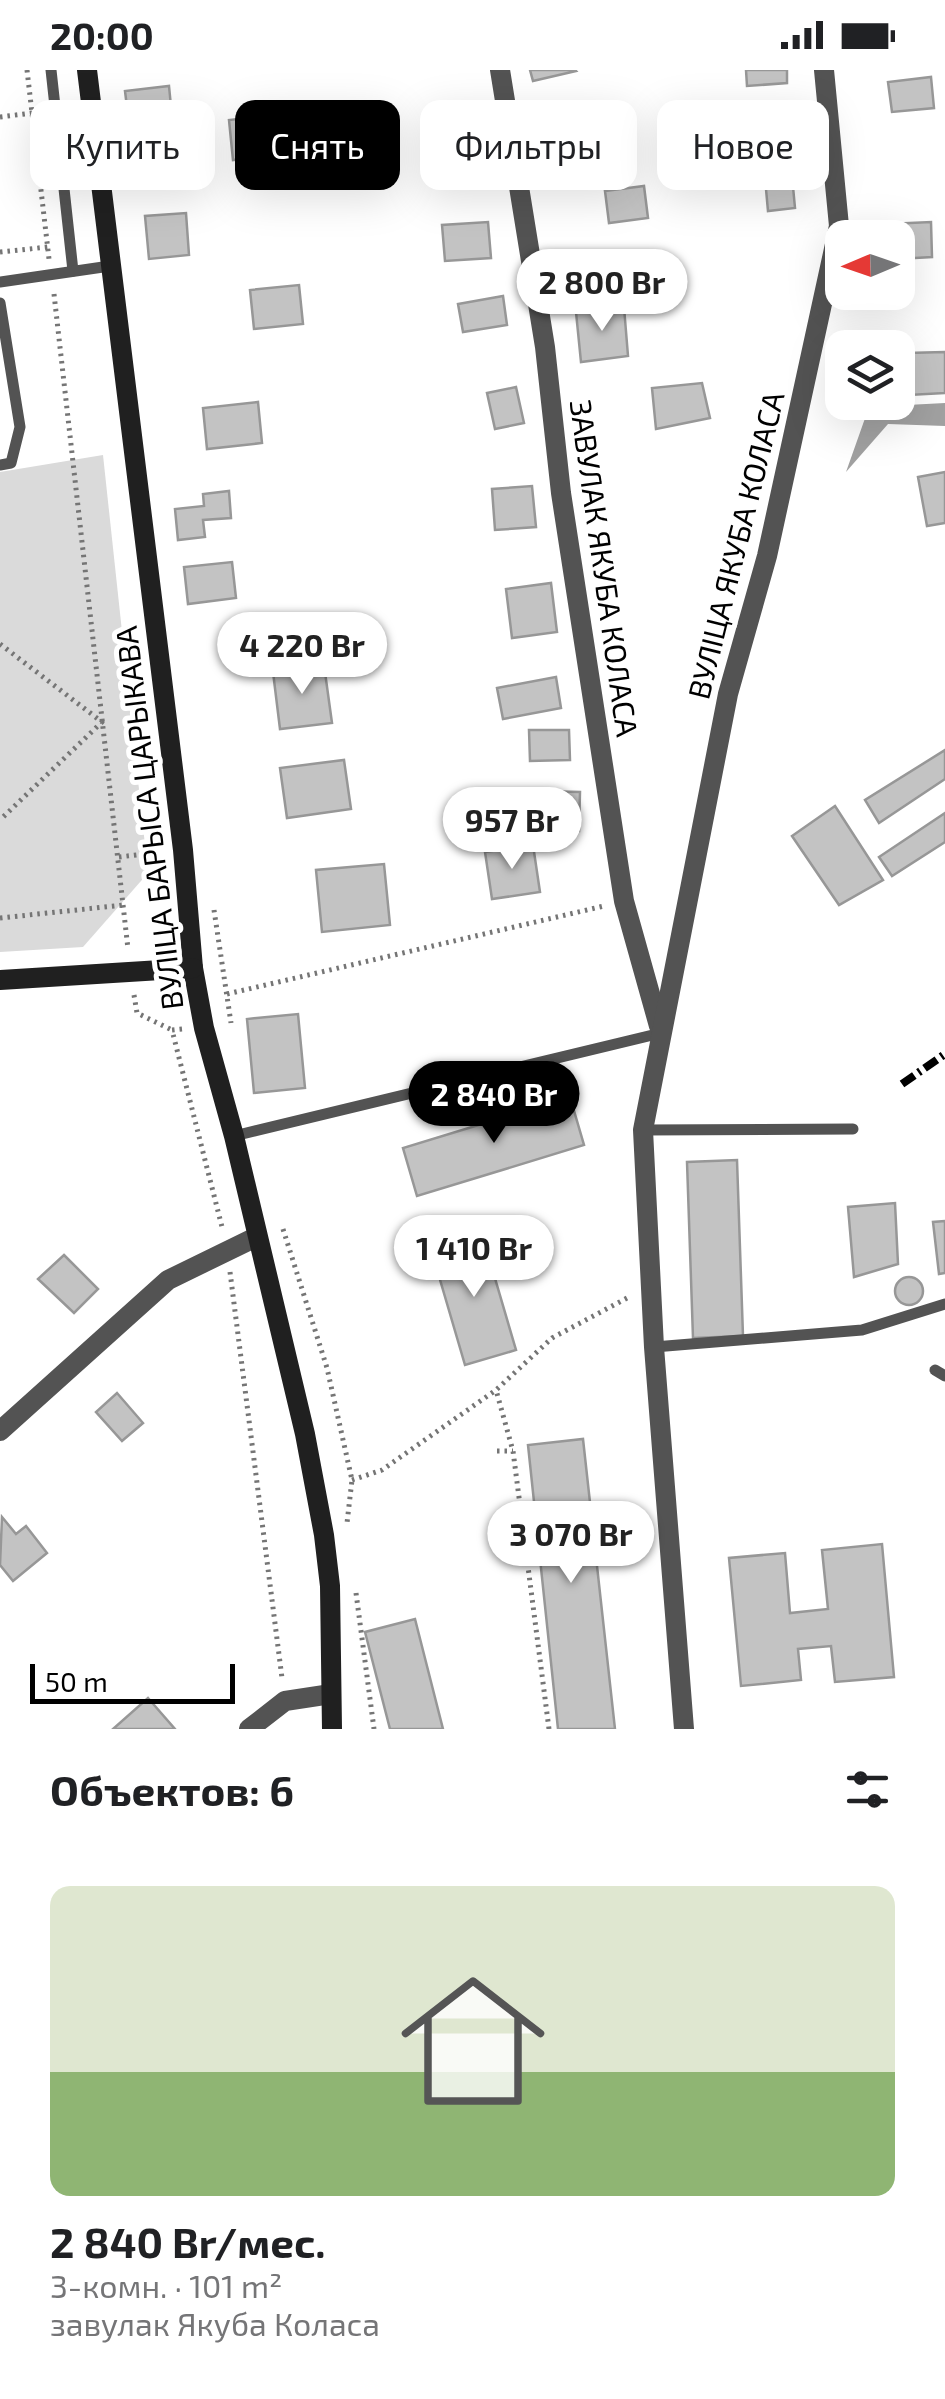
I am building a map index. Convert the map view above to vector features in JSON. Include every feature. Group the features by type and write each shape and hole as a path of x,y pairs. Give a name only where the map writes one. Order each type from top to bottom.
{"main road":[{"name":"ВУЛІЦА БАРЫСА ЦАРЫКАВА","path":"87,70 183,850 193,968 204,1028 234,1136 305,1434 324,1534 330,1586 332,1729"},
{"path":"0,980 193,968"}],"street":[{"name":"ЗАВУЛАК ЯКУБА КОЛАСА","path":"500,70 545,346 561,494 624,902 661,1032 643,1130 654,1347 684,1729"},
{"name":"ВУЛІЦА ЯКУБА КОЛАСА","path":"661,1032 728,694 766,556 839,226 824,70"},
{"path":"0,1431 168,1280 256,1237"},
{"path":"249,1729 286,1701 331,1694"}],"lane":[{"path":"50,70 74,271"},
{"path":"0,282 110,266"},
{"path":"0,303 20,427 11,463 0,464"},
{"path":"234,1136 661,1032"},
{"path":"643,1130 853,1129"},
{"path":"654,1347 862,1330 945,1304"}],"path":[{"path":"27,70 30,100"},
{"path":"0,118 30,113"},
{"path":"41,190 137,1013 172,1030 231,1023"},
{"path":"0,252 48,247"},
{"path":"0,644 102,722"},
{"path":"0,820 102,722"},
{"path":"227,994 624,902"},
{"path":"0,918 124,905"},
{"path":"172,1030 227,1248 286,1701"},
{"path":"280,1220 327,1368 352,1480 346,1534"},
{"path":"352,1480 382,1470 496,1390 552,1338 637,1293"},
{"path":"496,1390 514,1451 549,1729"},
{"path":"497,1451 514,1451"},
{"path":"355,1590 374,1729"}],"shaded area":[{"path":"945,403 945,426 888,424 846,472 864,420 915,420 915,405"},
{"path":"103,455 148,873 83,947 0,952 0,472"}],"building":[{"path":"530,70 575,70 576,71 533,81"},
{"path":"746,70 787,70 787,83 747,86"},
{"path":"931,77 934,108 892,112 888,82"},
{"path":"169,86 170,100 126,100 125,91"},
{"path":"235,119 235,160 233,160 229,120"},
{"path":"644,186 648,218 609,223 605,191 637,190"},
{"path":"766,190 793,190 795,208 768,211"},
{"path":"186,213 189,255 149,259 145,216"},
{"path":"488,222 491,258 445,261 442,225"},
{"path":"931,222 932,257 915,258 915,223"},
{"path":"299,285 303,324 254,329 250,290"},
{"path":"503,296 507,325 463,332 458,304"},
{"path":"624,307 628,356 581,362 576,312"},
{"path":"945,352 945,393 915,395 915,353"},
{"path":"702,383 710,418 656,429 652,388"},
{"path":"516,387 524,423 495,429 487,393"},
{"path":"258,402 262,443 207,449 203,408"},
{"path":"945,472 945,523 927,526 918,477"},
{"path":"532,486 536,527 495,530 492,489"},
{"path":"229,491 231,518 203,520 205,537 178,540 175,509 204,506 203,494"},
{"path":"232,562 236,598 188,604 184,567"},
{"path":"551,583 557,632 512,638 506,589"},
{"path":"324,665 332,723 280,729 273,672"},
{"path":"556,677 561,708 503,719 497,688"},
{"path":"529,730 569,730 570,760 530,761"},
{"path":"945,750 945,779 879,823 865,800"},
{"path":"344,760 351,809 287,818 280,768"},
{"path":"539,791 580,792 579,831 538,830"},
{"path":"835,806 883,880 839,905 792,836"},
{"path":"945,813 945,842 892,876 879,857"},
{"path":"533,845 540,892 492,899 485,852"},
{"path":"384,864 390,925 322,932 316,870"},
{"path":"298,1014 305,1088 254,1093 247,1019"},
{"path":"570,1097 584,1145 417,1196 403,1148"},
{"path":"737,1160 743,1336 693,1338 687,1162"},
{"path":"895,1203 898,1264 854,1277 848,1207"},
{"path":"945,1221 945,1273 939,1274 933,1222"},
{"path":"482,1234 516,1350 465,1365 431,1249"},
{"path":"64,1255 98,1289 74,1313 38,1279"},
{"path":"909,1277 919,1281 923,1291 919,1301 909,1305 899,1301 895,1291 899,1281"},
{"path":"117,1393 143,1423 122,1441 96,1412"},
{"path":"583,1439 615,1729 558,1729 528,1445"},
{"path":"2,1517 16,1534 26,1526 47,1553 13,1581 0,1565"},
{"path":"882,1544 894,1677 835,1682 831,1646 798,1649 801,1680 741,1686 729,1558 785,1553 790,1613 828,1609 822,1550"},
{"path":"415,1619 443,1729 390,1729 365,1632"},
{"path":"148,1698 175,1729 113,1729"}],"railway":[{"path":"902,1084 945,1054"}]}
